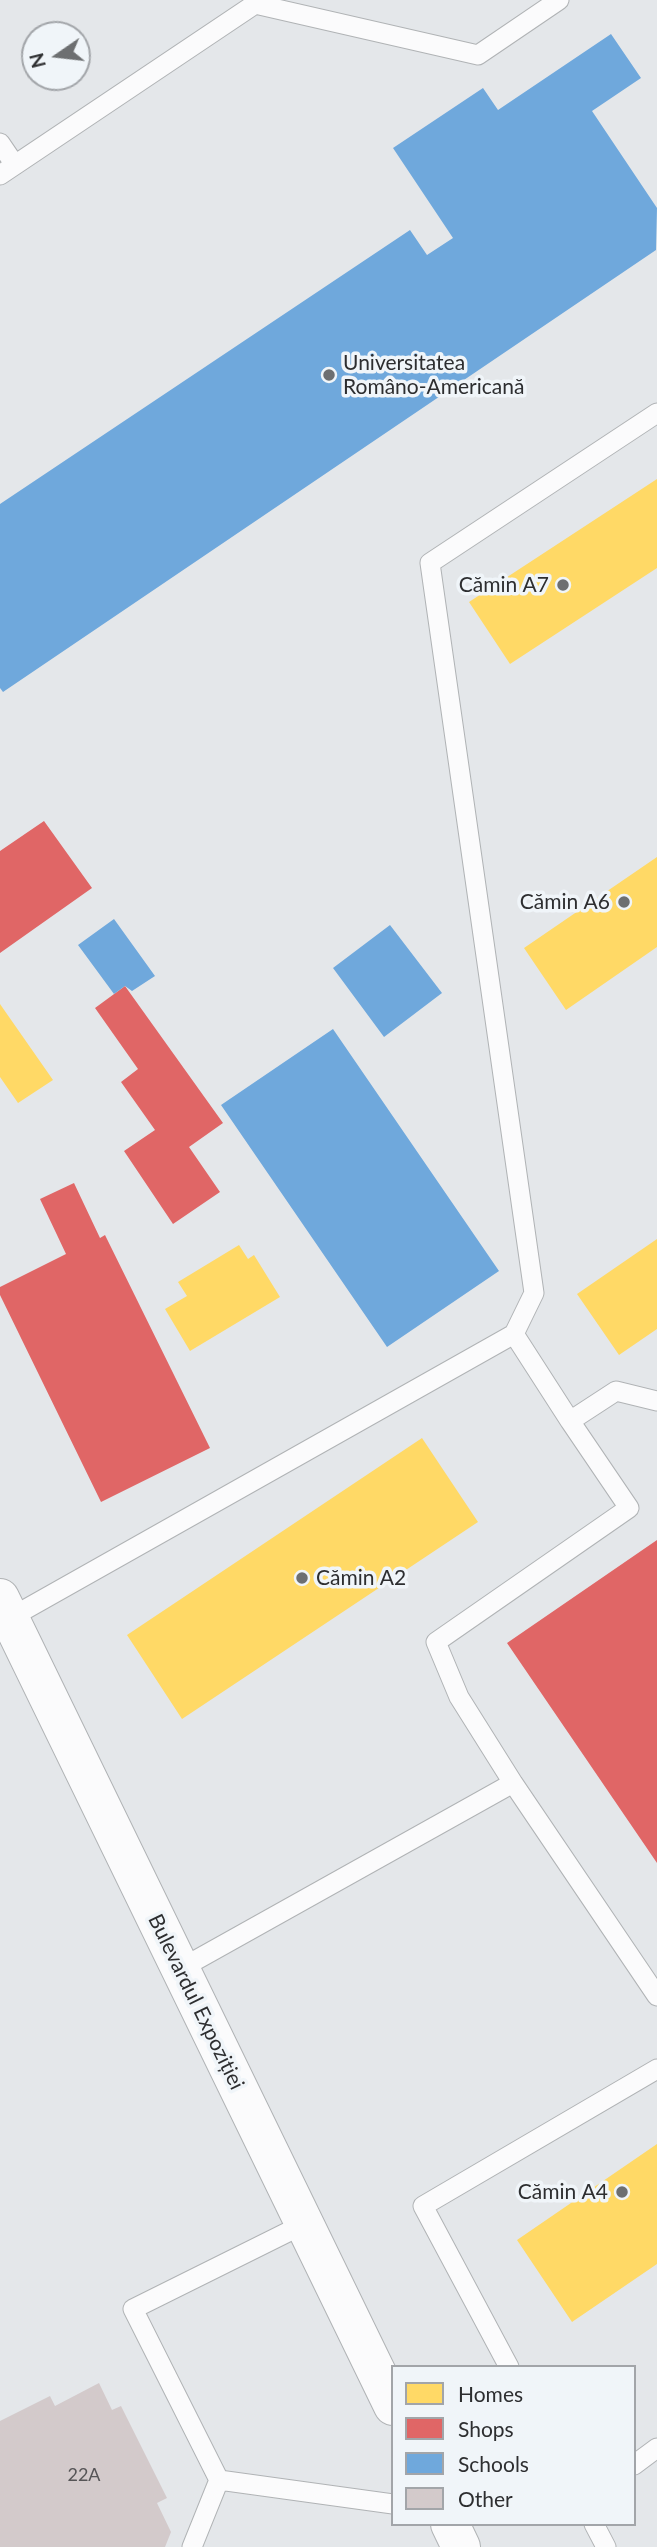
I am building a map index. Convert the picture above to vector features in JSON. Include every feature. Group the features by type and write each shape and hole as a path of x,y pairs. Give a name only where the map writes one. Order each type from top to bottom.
{"street":[{"name":"Bulevardul Expoziției","path":"5,1608 391,2402"},
{"path":"451,2526 461,2547"}],"lane":[{"path":"0,144 7,170 255,4 478,55 559,0"},
{"path":"5,1608 514,1334 534,1293 430,563 657,413"},
{"path":"514,1334 629,1508 436,1642 459,1697 513,1783 657,1996"},
{"path":"570,1421 616,1391 657,1401"},
{"path":"180,1969 513,1783"},
{"path":"508,2365 423,2206 657,2069"},
{"path":"192,2547 219,2480 134,2309 304,2224"},
{"path":"636,2464 657,2448"},
{"path":"219,2480 391,2504"},
{"path":"595,2526 606,2547"}],"building: Homes":[{"name":"Cămin A7","path":"657,479 657,568 510,664 469,602"},
{"name":"Cămin A6","path":"657,857 657,947 566,1010 524,948"},
{"path":"0,1004 53,1080 18,1103 0,1077"},
{"path":"657,1239 657,1329 619,1355 577,1294"},
{"path":"239,1245 248,1259 254,1255 280,1297 190,1351 165,1309 187,1296 178,1282"},
{"name":"Cămin A2","path":"422,1438 478,1522 182,1719 127,1635"},
{"name":"Cămin A4","path":"657,2144 657,2264 572,2322 517,2240"}],"building: Shops":[{"path":"44,821 92,888 0,953 0,851"},
{"path":"125,986 223,1123 189,1147 220,1192 173,1224 124,1151 155,1130 121,1082 138,1069 95,1008"},
{"path":"74,1183 100,1238 105,1235 210,1448 101,1502 0,1295 0,1287 66,1254 40,1199"},
{"path":"657,1540 657,1863 507,1643"}],"building: Schools":[{"path":"611,34 641,78 592,111 657,208 656,250 3,692 0,688 0,504 410,230 427,255 453,238 393,148 483,88 498,110"},
{"path":"114,919 155,976 132,991 125,986 114,994 78,945"},
{"path":"390,925 442,993 384,1037 333,968"},
{"path":"333,1029 499,1271 387,1347 221,1105"}],"building: Other":[{"path":"99,2383 112,2410 121,2406 167,2498 157,2503 171,2532 165,2547 0,2547 0,2421 50,2396 55,2406"}],"place":[{"name":"Universitatea Româno-Americană","path":"329,375"},
{"name":"Cămin A7","path":"563,585"},
{"name":"Cămin A6","path":"624,902"},
{"name":"Cămin A2","path":"302,1578"},
{"name":"Cămin A4","path":"622,2192"}]}
